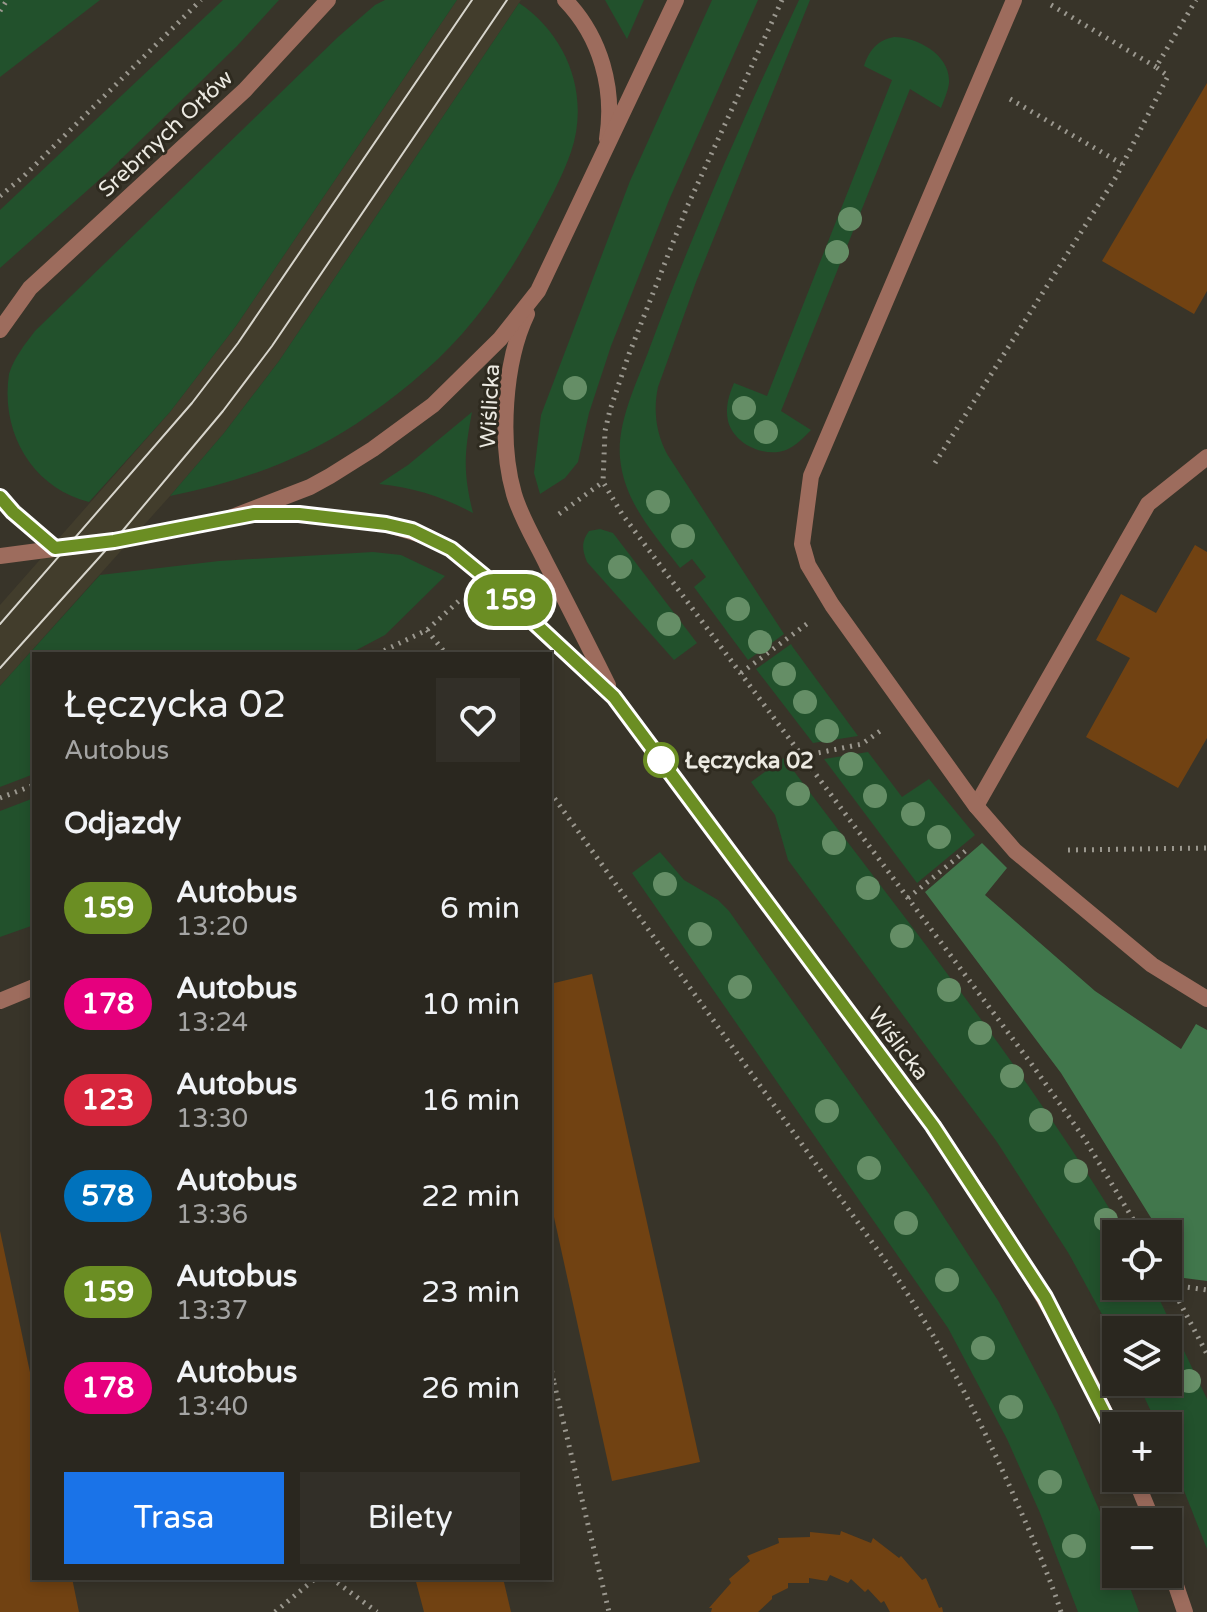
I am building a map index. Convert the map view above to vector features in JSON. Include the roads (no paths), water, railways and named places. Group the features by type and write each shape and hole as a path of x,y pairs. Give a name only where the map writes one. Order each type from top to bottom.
{"street":[{"path":"565,0 591,36 607,77 610,114 602,161"},
{"path":"0,556 114,541 227,519 310,487 353,464 402,429 466,375 538,291 676,0"},
{"path":"1014,0 811,476 802,544 808,565 819,584 976,806 1015,851 1152,965 1207,999"},
{"name":"Srebrnych Orłów","path":"30,288 245,90 328,1"},
{"path":"0,306 30,288"},
{"path":"0,330 30,288"},
{"name":"Wiślicka","path":"538,291 523,321 515,348 507,407 508,466 514,495 532,535 614,697 977,1190 1045,1297 1104,1412"},
{"path":"976,806 1148,504 1207,457"},
{"path":"0,497 55,548"},
{"name":"Wiślicka","path":"227,519 254,514 299,514 386,524 428,537 451,549 485,577 614,697"},
{"path":"0,1001 32,988"},
{"path":"1177,1588 1185,1612"}],"tram line":[{"path":"0,624 192,403 238,343 472,0"},
{"path":"0,668 114,541 223,411 272,346 507,0"}],"place":[{"name":"Łęczycka 02","path":"661,760"}]}
